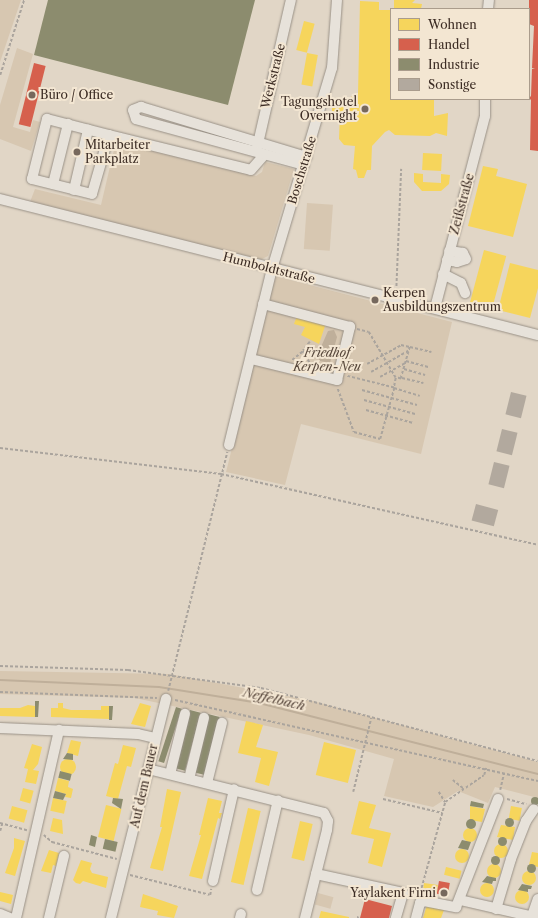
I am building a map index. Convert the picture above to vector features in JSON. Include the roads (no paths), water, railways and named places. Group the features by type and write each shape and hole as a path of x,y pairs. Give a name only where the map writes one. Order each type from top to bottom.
{"street":[{"name":"Werkstraße","path":"259,150 291,0"},
{"name":"Boschstraße","path":"229,445 272,269 306,161 332,68 336,0"},
{"name":"Zeißstraße","path":"434,308 485,116 485,100"},
{"path":"306,161 259,150 136,119 133,110 142,107 259,150 306,161"},
{"path":"109,135 92,194 32,179 47,119 251,170 259,150"},
{"path":"53,184 68,124"},
{"path":"74,190 88,130"},
{"name":"Humboldtstraße","path":"0,199 272,269 396,298 538,335"},
{"path":"443,274 462,283 464,293"},
{"path":"251,359 316,374 338,377 350,327 263,304"},
{"name":"Auf dem Bauer","path":"111,918 166,699"},
{"path":"170,774 185,714"},
{"path":"189,779 204,718"},
{"path":"207,783 222,723"},
{"path":"0,728 138,734 155,738"},
{"path":"16,918 59,730"},
{"path":"148,769 319,810 327,817 327,830 305,918"},
{"path":"213,882 234,790"},
{"path":"416,918 422,902 453,908 460,900 498,799"},
{"path":"257,890 278,800"},
{"path":"496,909 511,859 531,807"},
{"path":"49,918 64,856"},
{"path":"316,874 403,894 396,918"},
{"path":"460,900 535,917 538,899"},
{"path":"0,914 10,918"}],"waterway":[{"name":"Neffelbach","path":"0,680 159,687 259,703 538,774"}],"place":[{"name":"Büro / Office","path":"32,95"},
{"name":"Tagungshotel Overnight","path":"365,109"},
{"name":"Mitarbeiter Parkplatz","path":"77,152"},
{"name":"Kerpen Ausbildungszentrum","path":"375,300"},
{"name":"Yaylakent Firni","path":"444,893"}],"park label":[{"name":"Friedhof Kerpen-Neu","path":"327,360"}]}
